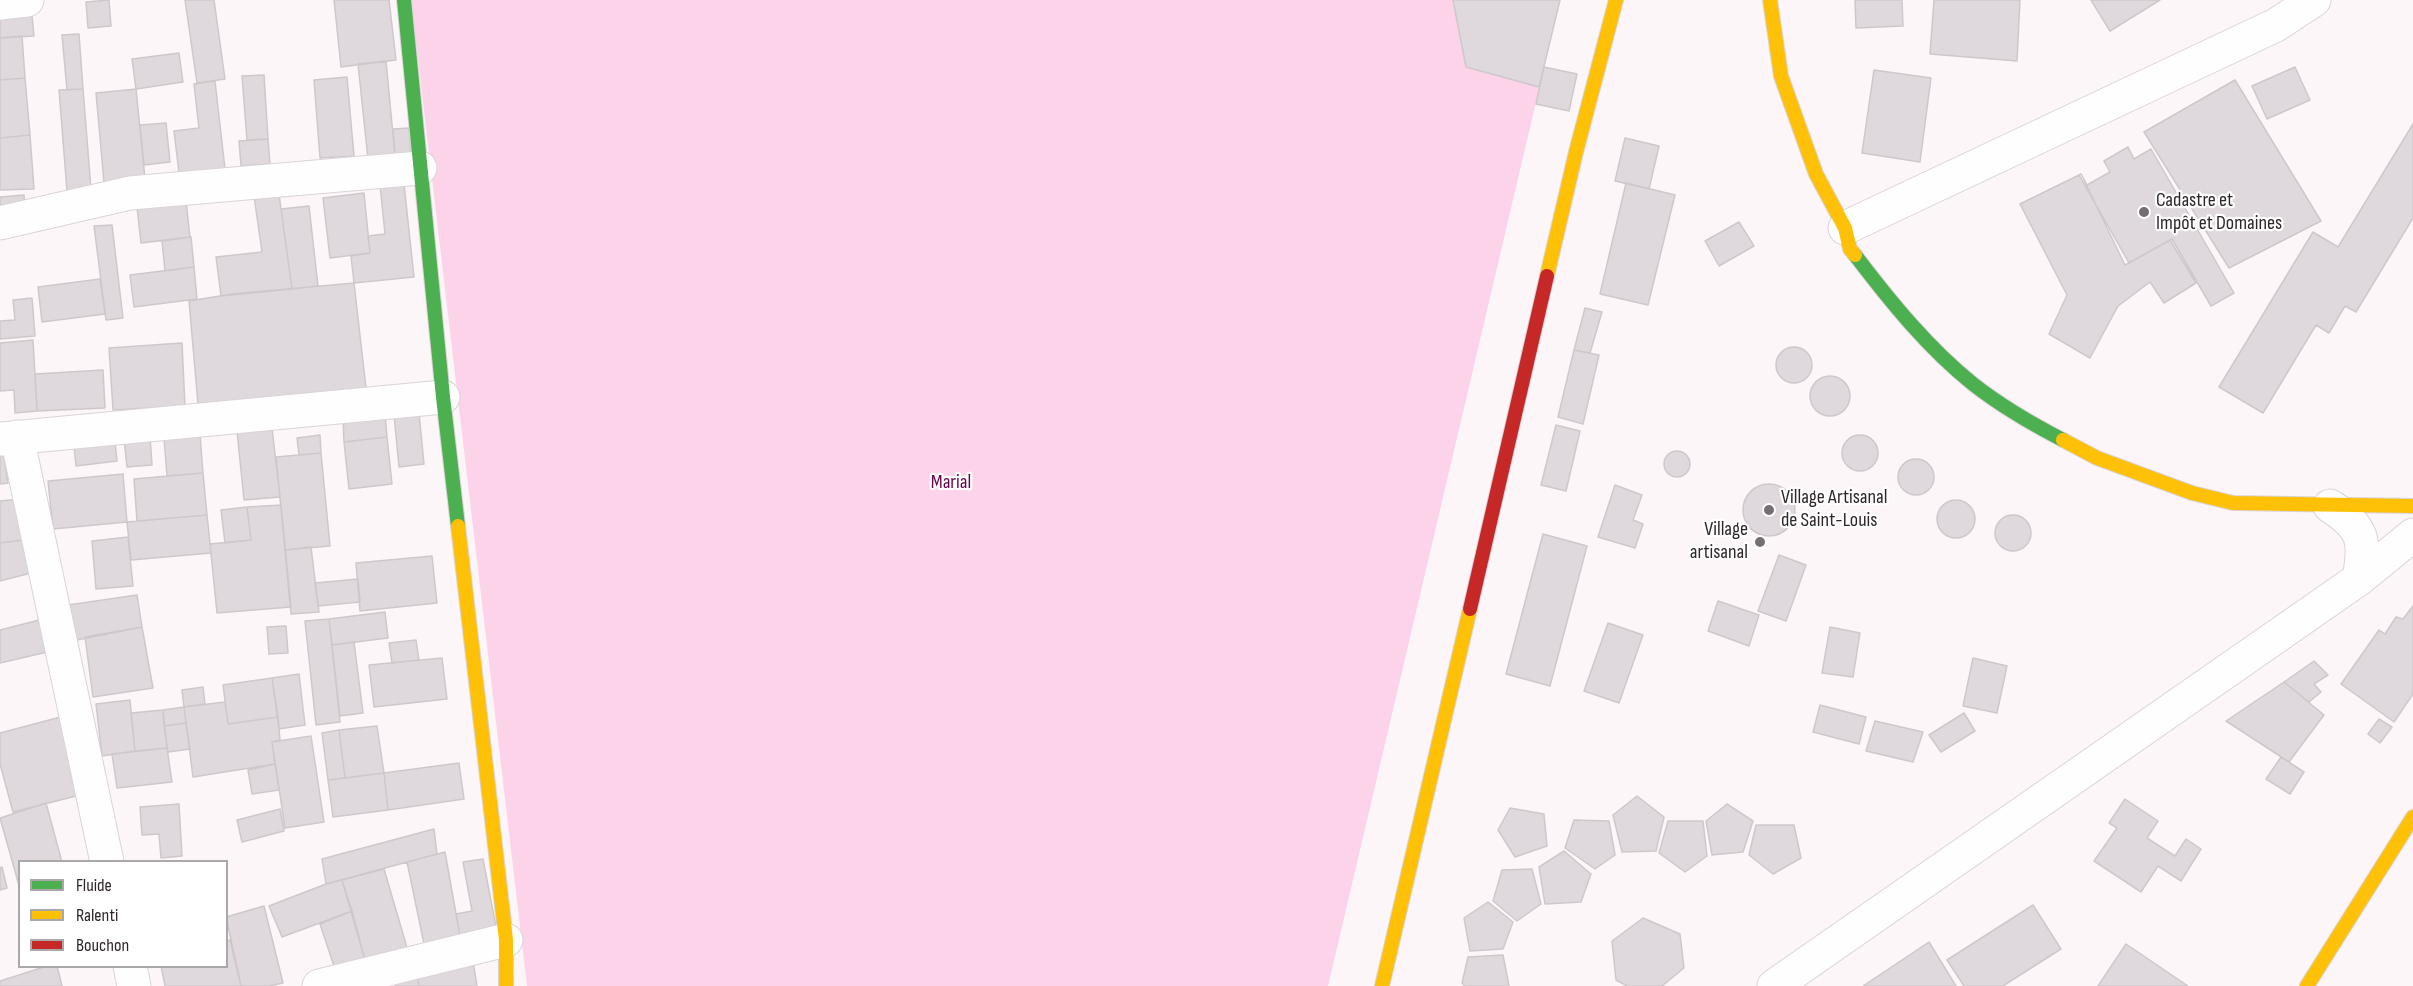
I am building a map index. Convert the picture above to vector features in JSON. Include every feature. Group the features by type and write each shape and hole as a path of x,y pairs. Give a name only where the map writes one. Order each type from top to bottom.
{"main road":[{"path":"404,0 443,397 506,939 506,986"},
{"path":"1382,986 1576,152 1616,0"},
{"path":"1770,0 1781,76 1816,174 1845,228 1850,249 1922,336 1973,384 2033,424 2097,458 2193,493 2233,503 2413,506"},
{"path":"2307,986 2413,817"}],"street":[{"path":"0,3 27,0"},
{"path":"1845,228 2269,12 2314,0"},
{"path":"0,223 130,193 420,168"},
{"path":"107,860 8,438 443,397"},
{"path":"2330,506 2349,518 2359,531 2364,553 2359,579"},
{"path":"1774,986 2359,579 2413,535"},
{"path":"320,986 506,939"},
{"path":"130,968 134,986"}],"green space":[{"name":"Marial","path":"411,0 1560,0 1328,986 527,986"}],"building":[{"path":"109,0 111,26 88,28 86,2"},
{"path":"185,0 214,0 225,79 197,83"},
{"path":"334,0 389,0 396,60 341,67"},
{"path":"1453,0 1560,0 1539,87 1466,67"},
{"path":"1855,0 1902,0 1903,26 1856,28"},
{"path":"1934,0 2020,0 2017,61 1930,54"},
{"path":"2091,0 2160,0 2110,31"},
{"path":"31,5 34,36 0,38 0,8"},
{"path":"79,34 83,89 67,90 62,35"},
{"path":"22,36 25,78 0,80 0,38"},
{"path":"179,53 183,82 136,89 132,59"},
{"path":"386,61 395,156 368,159 358,64"},
{"path":"1544,67 1577,74 1569,111 1536,104"},
{"path":"2295,67 2310,100 2267,119 2252,86"},
{"path":"1874,70 1931,78 1920,162 1862,153"},
{"path":"264,75 268,139 247,140 242,76"},
{"path":"347,77 354,156 320,158 314,80"},
{"path":"25,78 30,135 0,138 0,80"},
{"path":"2235,80 2321,221 2229,268 2144,132"},
{"path":"215,81 225,169 179,173 174,131 199,128 194,84"},
{"path":"83,89 91,189 67,191 59,90"},
{"path":"136,89 145,179 104,182 96,93"},
{"path":"166,123 170,162 144,165 140,125"},
{"path":"2413,124 2413,218 2356,312 2345,306 2329,333 2316,325 2263,413 2219,387 2313,232 2338,247"},
{"path":"409,128 411,154 395,156 393,129"},
{"path":"30,135 34,189 0,190 0,138"},
{"path":"1625,138 1659,146 1649,189 1615,181"},
{"path":"268,139 270,164 241,166 239,141"},
{"name":"Cadastre et Impôt et Domaines","path":"2128,147 2134,159 2151,149 2234,293 2211,306 2172,239 2129,263 2079,175 2081,174 2087,185 2110,172 2104,161"},
{"path":"2081,174 2125,265 2170,240 2196,283 2164,303 2150,282 2118,306 2090,358 2049,334 2067,295 2020,204"},
{"path":"1626,183 1675,195 1648,305 1600,294"},
{"path":"404,184 414,277 354,283 351,256 370,253 368,236 385,234 380,185"},
{"path":"364,193 370,253 330,258 323,198"},
{"path":"279,194 292,289 221,296 216,257 262,252 254,196"},
{"path":"24,195 25,210 0,211 0,197"},
{"path":"186,201 190,237 141,243 137,207"},
{"path":"309,206 318,286 292,289 281,209"},
{"path":"1739,222 1754,246 1719,266 1705,241"},
{"path":"112,225 123,318 106,320 94,226"},
{"path":"191,237 194,267 165,271 162,241"},
{"path":"194,267 197,299 134,307 130,275"},
{"path":"100,279 105,314 42,322 38,287"},
{"path":"354,283 366,388 198,404 189,301 232,294"},
{"path":"32,298 35,336 0,339 0,321 15,320 13,300"},
{"path":"1585,308 1602,312 1590,353 1574,350"},
{"path":"33,340 37,411 15,413 14,390 0,391 0,343"},
{"path":"182,343 185,406 113,410 109,348"},
{"path":"1794,347 1806,353 1812,365 1806,377 1794,383 1782,377 1776,365 1782,353"},
{"path":"1574,350 1599,355 1583,424 1558,417"},
{"path":"103,370 105,408 37,411 35,374"},
{"path":"1830,376 1844,382 1850,396 1844,410 1830,416 1816,410 1810,396 1816,382"},
{"path":"419,413 424,464 399,467 394,415"},
{"path":"385,414 387,437 344,442 343,419"},
{"path":"1556,425 1580,431 1566,491 1541,485"},
{"path":"272,428 280,497 244,500 237,431"},
{"path":"200,435 203,473 167,476 164,438"},
{"path":"320,435 321,453 299,455 297,438"},
{"path":"1860,435 1873,440 1878,453 1873,466 1860,471 1847,466 1842,453 1847,440"},
{"path":"150,436 152,465 127,467 124,439"},
{"path":"387,437 392,484 349,489 344,442"},
{"path":"115,442 117,461 76,466 74,447"},
{"path":"3,450 8,483 0,484 0,451"},
{"path":"1677,451 1686,455 1690,464 1686,473 1677,477 1668,473 1664,464 1668,455"},
{"path":"321,453 330,546 285,550 276,457"},
{"path":"1916,459 1929,464 1934,477 1929,490 1916,495 1903,490 1898,477 1903,464"},
{"path":"203,473 207,515 137,521 134,479"},
{"path":"123,474 127,522 53,529 48,481"},
{"name":"Village Artisanal de Saint-Louis","path":"1764,484 1774,484 1788,491 1795,510 1788,529 1774,536 1764,536 1754,532 1747,525 1743,515 1743,505 1747,495 1754,488"},
{"path":"1615,485 1642,495 1633,520 1643,524 1635,548 1598,537"},
{"path":"21,499 31,539 0,543 0,501"},
{"path":"1956,500 1970,505 1975,519 1970,533 1956,538 1942,533 1937,519 1942,505"},
{"path":"281,505 291,607 217,613 210,544 251,540 247,507"},
{"path":"247,507 251,540 225,543 221,510"},
{"path":"207,515 211,553 131,560 127,522"},
{"path":"2013,515 2026,520 2031,533 2026,546 2013,551 2000,546 1995,533 2000,520"},
{"path":"1543,534 1587,546 1550,686 1506,674"},
{"path":"128,537 133,586 96,589 92,541"},
{"path":"31,539 39,571 0,581 0,543"},
{"path":"311,547 319,612 291,614 285,550"},
{"path":"1779,555 1806,565 1786,621 1758,611"},
{"path":"432,556 437,603 360,611 356,563"},
{"path":"358,579 360,602 318,606 315,583"},
{"path":"137,595 142,627 72,641 68,605"},
{"path":"1718,601 1759,615 1749,646 1708,631"},
{"path":"2413,606 2413,694 2394,722 2341,684 2379,630 2385,634 2396,617 2403,619"},
{"path":"385,612 388,638 332,645 329,619"},
{"path":"47,618 56,650 0,663 0,630"},
{"path":"329,619 340,722 316,725 305,621"},
{"path":"1608,623 1643,635 1619,703 1584,691"},
{"path":"286,626 288,653 269,654 267,627"},
{"path":"142,627 153,688 93,697 85,637"},
{"path":"1830,627 1860,633 1853,677 1822,673"},
{"path":"416,640 419,660 392,663 389,643"},
{"path":"354,642 363,713 340,716 332,645"},
{"path":"442,658 447,699 374,707 369,665"},
{"path":"1973,658 2007,666 1997,713 1963,706"},
{"path":"2314,661 2328,675 2314,684 2321,692 2309,702 2284,682"},
{"path":"299,674 305,725 279,729 272,678"},
{"path":"272,678 278,717 228,724 223,685"},
{"path":"2284,682 2324,715 2289,762 2226,721"},
{"path":"203,687 205,704 184,707 182,690"},
{"path":"130,700 135,751 102,756 96,704"},
{"path":"225,702 228,724 278,717 280,740 272,742 275,764 193,777 184,707"},
{"path":"1820,705 1866,717 1859,744 1813,732"},
{"path":"184,707 186,723 164,726 163,710"},
{"path":"163,710 167,748 135,751 131,713"},
{"path":"1964,713 1975,731 1941,752 1929,735"},
{"path":"68,715 88,793 13,812 0,764 0,733"},
{"path":"2379,719 2392,727 2380,743 2368,734"},
{"path":"1875,721 1923,732 1913,762 1866,751"},
{"path":"186,723 190,749 168,752 164,726"},
{"path":"377,726 384,773 345,778 339,730"},
{"path":"339,730 345,778 328,780 322,733"},
{"path":"311,736 324,822 285,828 272,742"},
{"path":"167,748 172,782 117,788 112,754"},
{"path":"2281,757 2304,772 2290,794 2266,779"},
{"path":"459,763 464,799 388,810 384,773"},
{"path":"275,764 279,790 252,794 248,770"},
{"path":"384,773 388,810 333,817 328,780"},
{"path":"1637,796 1664,817 1656,851 1622,852 1613,815"},
{"path":"2125,799 2158,821 2147,838 2175,856 2186,839 2201,849 2181,881 2158,866 2141,892 2094,861 2117,828 2109,823"},
{"path":"46,803 61,860 18,860 18,882 0,818"},
{"path":"179,804 182,856 161,858 159,834 142,835 140,807"},
{"path":"1727,804 1753,821 1743,852 1712,855 1706,821"},
{"path":"1510,808 1544,814 1547,846 1515,857 1498,830"},
{"path":"280,809 284,831 242,842 237,820"},
{"path":"1574,820 1609,821 1615,855 1595,869 1565,848"},
{"path":"1668,821 1703,821 1707,856 1685,872 1659,853"},
{"path":"1756,825 1794,825 1801,858 1773,874 1749,855"},
{"path":"434,829 437,854 326,884 322,859"},
{"path":"1564,851 1591,874 1581,902 1545,904 1539,867"},
{"path":"445,852 460,936 424,944 407,862"},
{"path":"483,859 496,927 460,936 456,914 472,911 463,862"},
{"path":"2,867 7,888 0,890 0,868"},
{"path":"384,869 408,951 365,960 342,880"},
{"path":"1532,869 1541,904 1517,921 1493,901 1502,870"},
{"path":"342,880 352,911 282,937 269,906"},
{"path":"1488,902 1513,922 1503,949 1470,951 1464,918"},
{"path":"2033,905 2061,949 2003,986 1964,986 1947,960"},
{"path":"264,906 283,983 269,986 241,986 228,916"},
{"path":"352,911 365,960 335,969 320,924"},
{"path":"1643,918 1680,934 1684,968 1662,986 1627,986 1616,980 1612,941"},
{"path":"228,940 230,940 241,986 165,986 161,968 228,968"},
{"path":"1929,942 1956,986 1863,986"},
{"path":"2126,944 2188,986 2098,986"},
{"path":"1503,955 1509,986 1465,986 1462,983 1468,957"},
{"path":"473,961 477,986 419,986 417,972"},
{"path":"41,968 58,968 62,986 0,986 0,981"},
{"path":"417,972 419,986 395,986 394,977"}],"traffic: fast":[{"path":"404,0 458,526"},
{"path":"1855,255 1910,323 1956,370 2006,407 2063,440"}],"traffic: slow":[{"path":"1547,276 1576,152 1616,0"},
{"path":"1770,0 1781,76 1816,174 1845,228 1850,249 1855,255"},
{"path":"2063,440 2097,458 2192,493 2233,503 2413,506"},
{"path":"458,526 506,940 506,986"},
{"path":"1382,986 1470,609"},
{"path":"2307,986 2413,817"}],"traffic: jam":[{"path":"1470,609 1547,276"}],"place":[{"name":"Cadastre et Impôt et Domaines","path":"2144,212"},
{"name":"Village Artisanal de Saint-Louis","path":"1769,510"},
{"name":"Village artisanal","path":"1760,542"}]}
